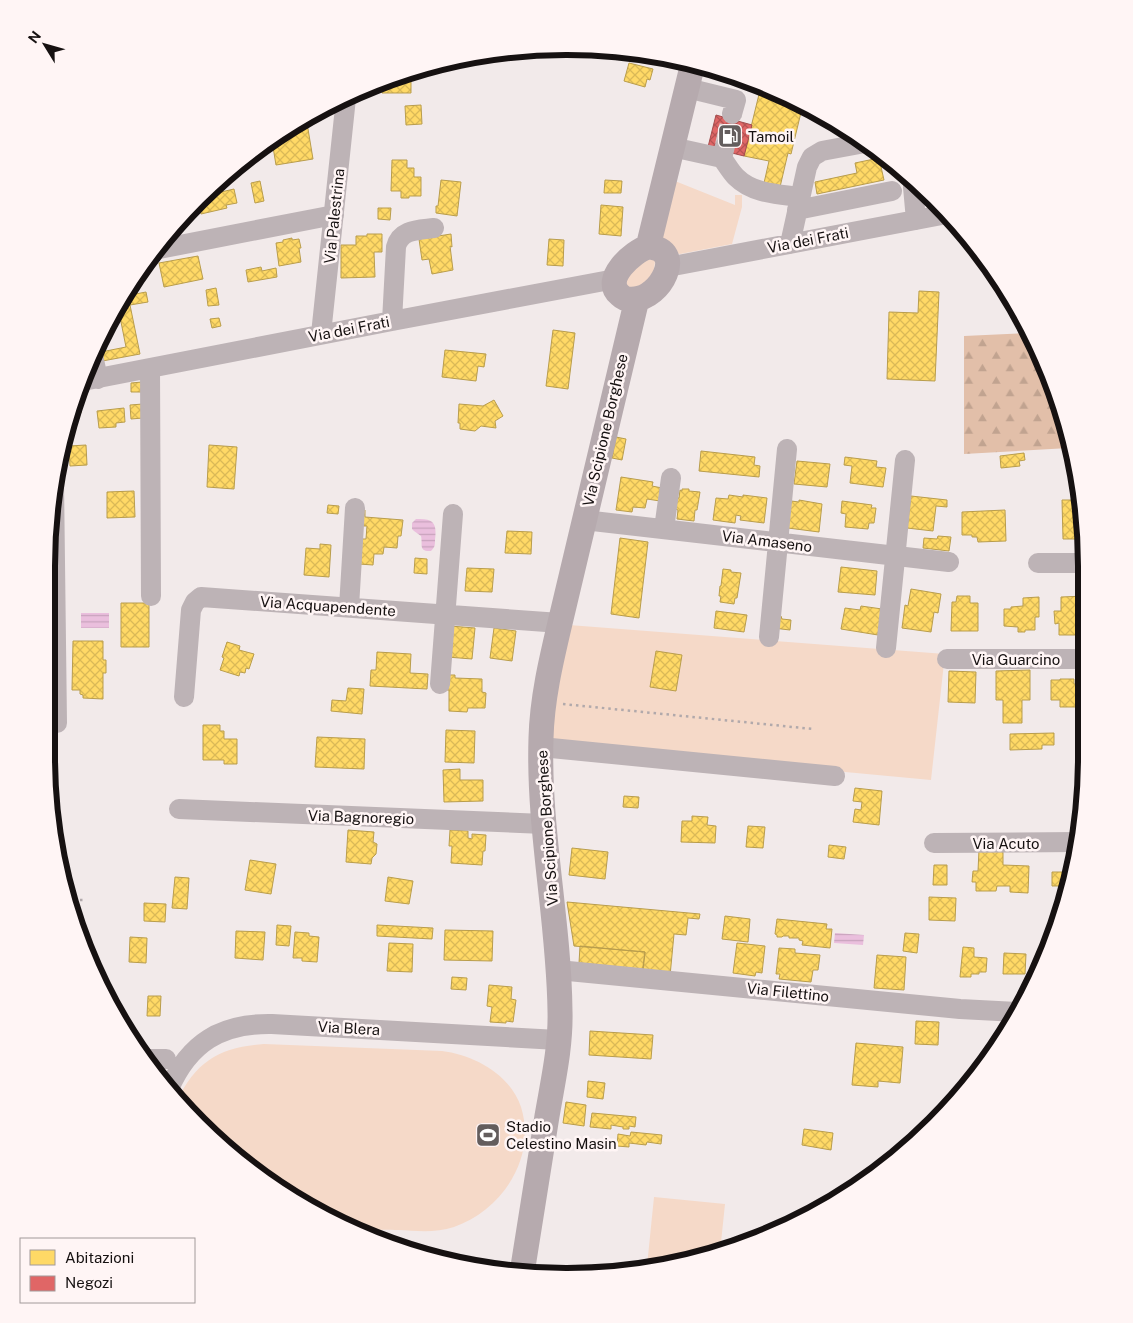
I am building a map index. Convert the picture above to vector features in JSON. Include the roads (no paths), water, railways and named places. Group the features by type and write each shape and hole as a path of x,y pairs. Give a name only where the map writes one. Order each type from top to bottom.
{"main road":[{"path":"648,247 691,70"},
{"path":"648,247 658,249 664,253 668,266 664,277 656,288 646,296 628,299 619,295 615,289 615,279 621,268 638,251 648,247"},
{"name":"Via Scipione Borghese","path":"523,1266 552,1089 560,1012 558,970 544,824 541,747 544,702 560,623 636,299"}],"street":[{"path":"687,88 736,100 732,114"},
{"name":"Via Palestrina","path":"321,334 345,106"},
{"path":"790,244 805,171 812,158 822,151 856,145"},
{"path":"672,147 724,152 737,178 751,188 798,204 892,191"},
{"path":"912,190 916,220"},
{"path":"167,247 334,215"},
{"name":"Via dei Frati","path":"668,266 938,216"},
{"path":"392,320 396,247 398,241 408,233 434,228"},
{"name":"Via dei Frati","path":"91,380 392,320 615,279"},
{"path":"150,368 151,596"},
{"path":"769,638 787,449"},
{"path":"886,648 905,460"},
{"path":"664,529 671,478"},
{"path":"349,607 355,508"},
{"path":"440,684 453,514"},
{"name":"Via Amaseno","path":"584,520 950,562"},
{"path":"1038,563 1078,563"},
{"path":"55,565 57,723"},
{"name":"Via Acquapendente","path":"184,697 191,610 192,605 198,598 204,596 560,623"},
{"name":"Via Guarcino","path":"947,659 1078,659"},
{"path":"541,747 836,776"},
{"name":"Via Bagnoregio","path":"179,809 544,824"},
{"name":"Via Acuto","path":"934,843 1071,842"},
{"name":"Via Filettino","path":"558,970 951,1008 1009,1012"},
{"name":"Via Blera","path":"172,1082 183,1063 200,1045 225,1030 249,1025 272,1024 558,1040"}],"tunnel":[{"path":"725,145 732,114"}],"place":[{"name":"Tamoil","path":"730,136"},
{"name":"Stadio Celestino Masin","path":"488,1135"}]}
